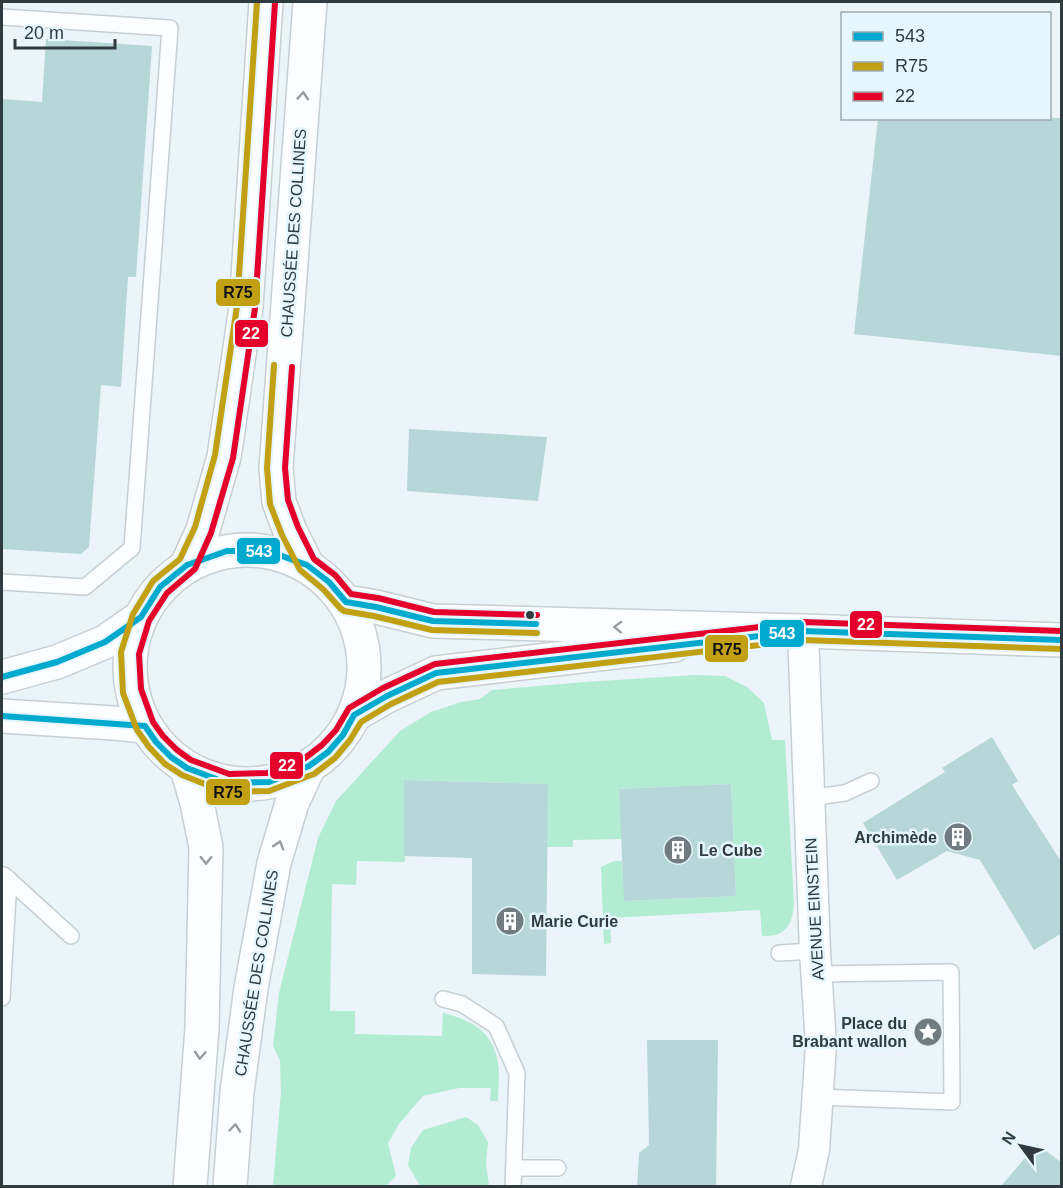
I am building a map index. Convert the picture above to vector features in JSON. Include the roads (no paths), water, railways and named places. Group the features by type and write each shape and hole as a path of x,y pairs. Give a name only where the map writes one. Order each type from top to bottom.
{"main road":[{"path":"188,565 203,530 224,457 246,307 266,2"},
{"name":"CHAUSSÉE DES COLLINES","path":"308,566 290,531 279,502 276,468 310,2"},
{"path":"227,551 268,551 308,566 329,582 346,602 361,638 364,677 354,715 343,735 328,752 309,766 269,782 227,783 187,768 171,757 156,742 145,726 132,691 130,653 141,616 160,587 188,565 227,551"},
{"path":"346,602 433,621 1062,640"},
{"path":"2,676 57,662 105,642 141,616"},
{"path":"354,715 387,696 436,673 803,631"},
{"path":"2,716 145,726"},
{"name":"CHAUSSÉE DES COLLINES","path":"230,1186 237,1092 251,988 274,863 292,803 309,766"},
{"path":"187,768 206,848 202,1028 190,1186"}],"street":[{"name":"AVENUE EINSTEIN","path":"803,631 821,1045 814,1150 806,1186"}],"lane":[{"path":"2,17 170,28 132,548 85,587 2,582"},
{"path":"809,798 845,793 871,782"},
{"path":"5,876 71,936"},
{"path":"2,998 5,876"},
{"path":"779,953 816,963 951,972 952,1102 818,1097"},
{"path":"443,999 462,1004 496,1026 517,1073 513,1186"},
{"path":"514,1168 558,1168"}],"place":[{"name":"Archimède","path":"958,837"},
{"name":"Le Cube","path":"678,850"},
{"name":"Marie Curie","path":"510,921"},
{"name":"Place du Brabant wallon","path":"928,1032"}]}
